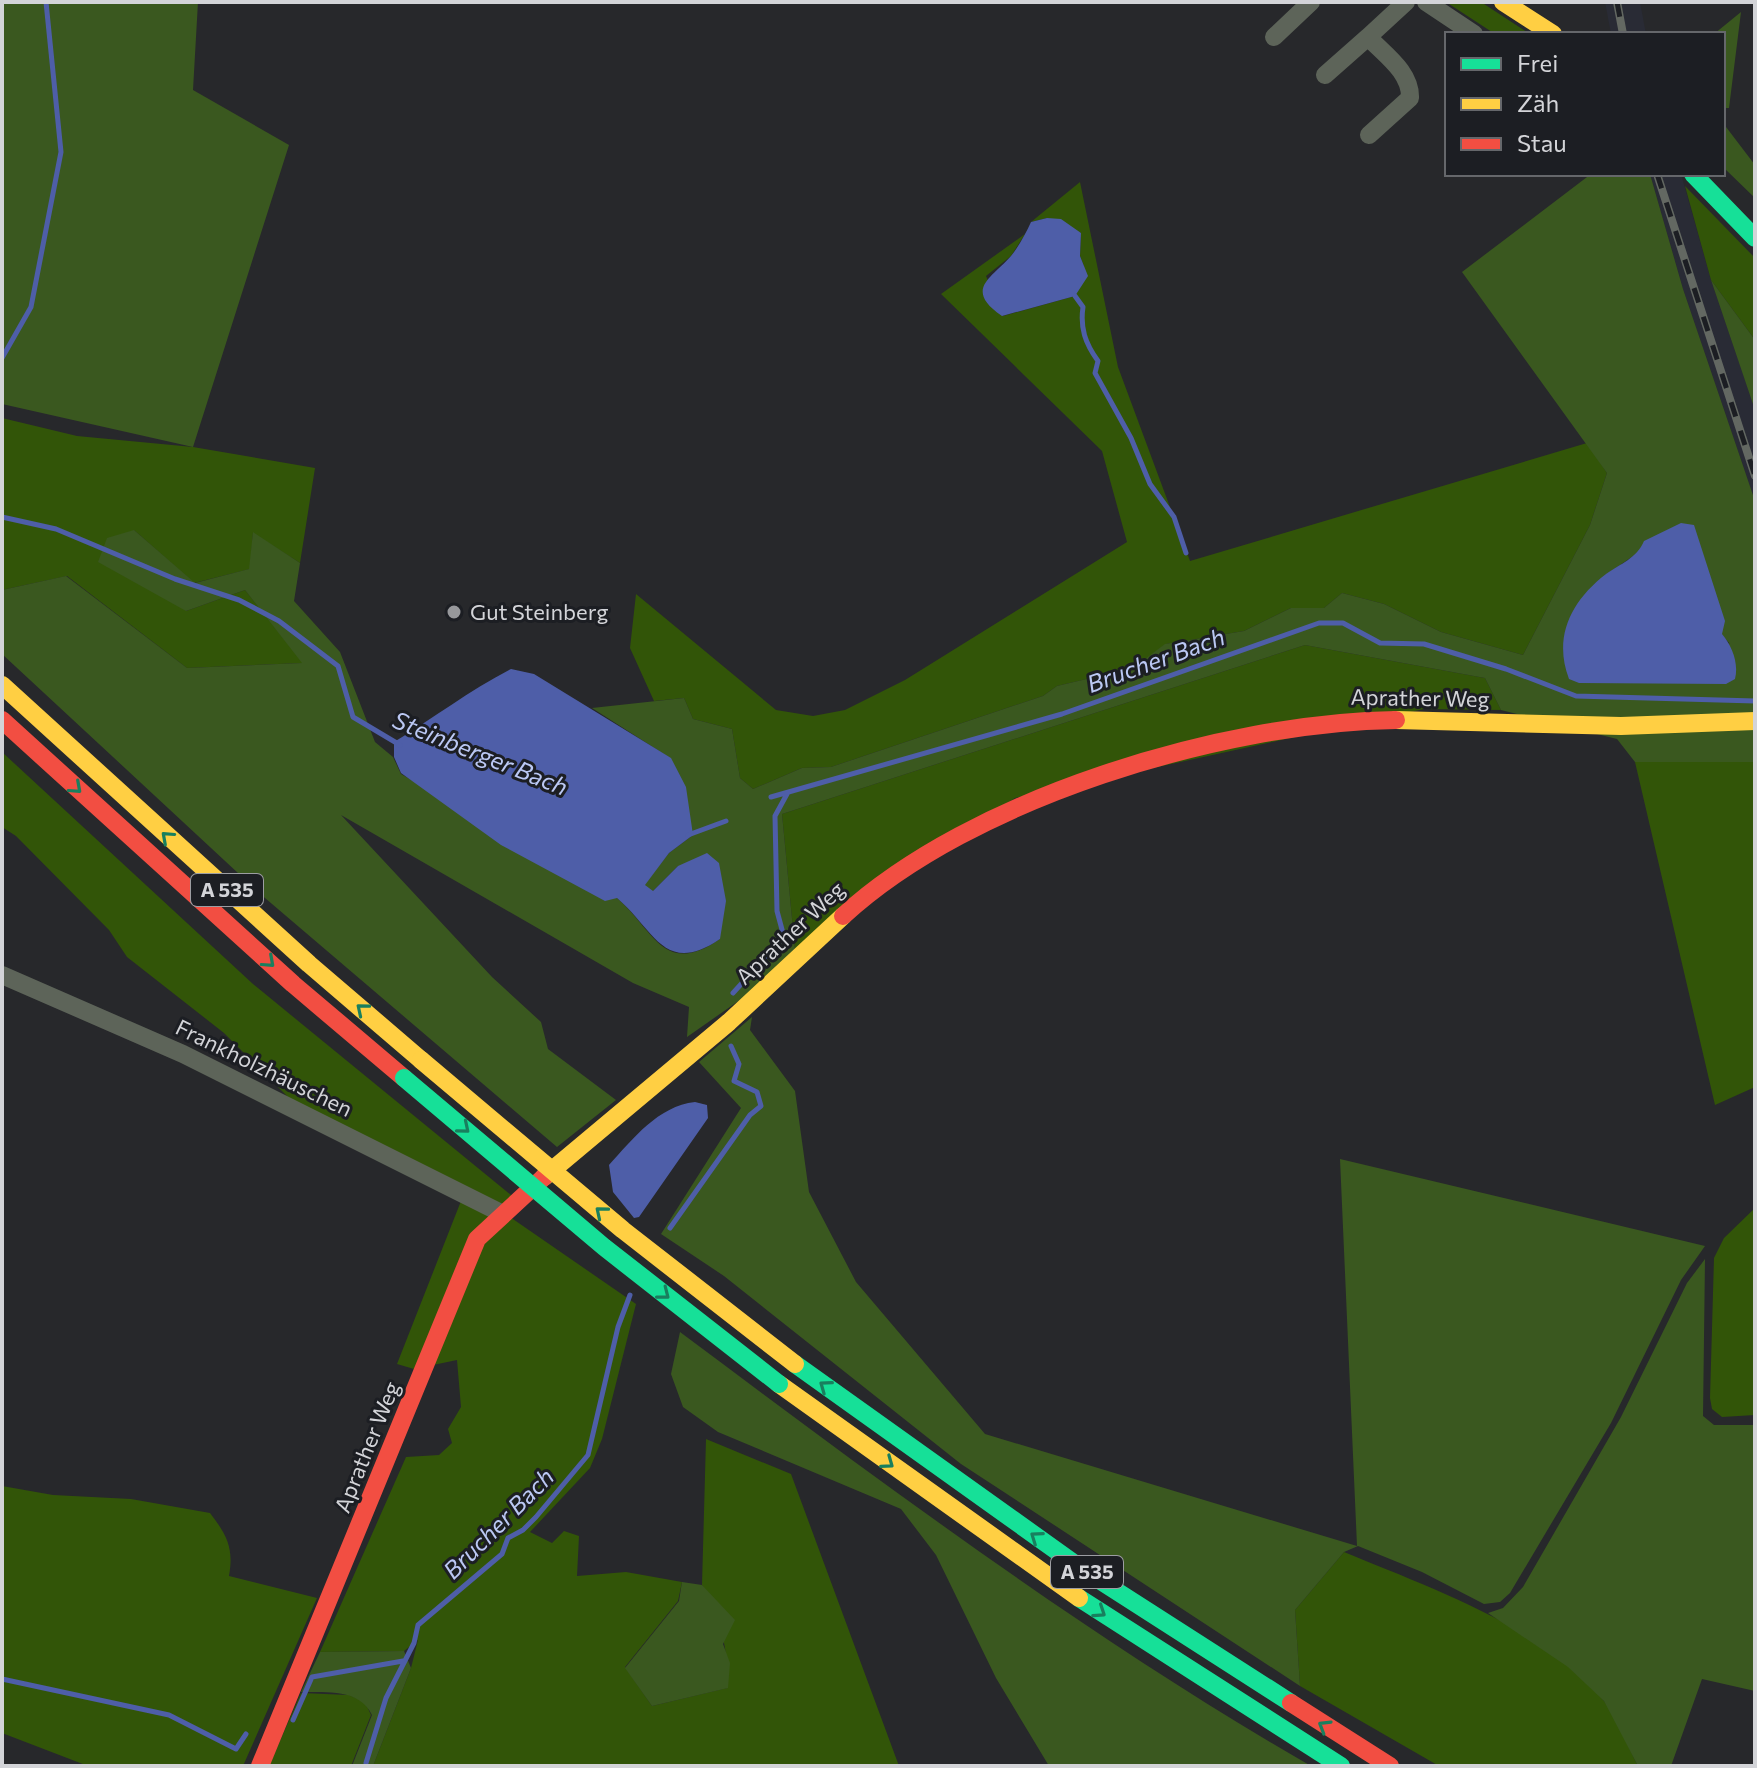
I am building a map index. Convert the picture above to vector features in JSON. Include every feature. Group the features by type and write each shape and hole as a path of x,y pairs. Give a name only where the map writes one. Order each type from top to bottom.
{"main road":[{"path":"1503,2 1550,32"},
{"path":"1695,176 1755,238"},
{"name":"A 535","path":"2,685 309,964 421,1060 623,1230 795,1364 1082,1569 1390,1766"},
{"name":"A 535","path":"2,720 293,984 604,1247 779,1384 1066,1589 1341,1766"},
{"name":"Aprather Weg","path":"260,1766 477,1239 501,1213 729,1022 877,885 966,832 1051,794 1187,750 1339,721 1621,726 1755,721"}],"street":[{"path":"1274,37 1311,2"},
{"path":"1325,75 1406,2"},
{"path":"1426,2 1471,32"},
{"path":"1368,37 1410,84 1410,98 1369,135"},
{"name":"Frankholzhäuschen","path":"2,975 183,1054 501,1213"}],"shaded area":[{"path":"1605,2 1640,2 1646,32 1611,32"},
{"path":"1651,176 1682,176 1711,280 1755,409 1755,501 1683,289"}],"green space":[{"path":"2,2 198,2 193,90 289,145 193,447 2,404"},
{"path":"1446,2 1481,2 1527,32 1492,32"},
{"path":"1741,12 1729,108 1725,108 1725,32 1716,32"},
{"path":"1725,126 1755,165 1755,198 1725,169"},
{"path":"1588,176 1651,176 1683,289 1755,501 1755,762 1635,762 1617,739 1501,710 1485,678 1305,645 782,814 795,950 747,995 687,1037 689,1007 633,983 341,815 492,977 541,1022 548,1049 616,1100 557,1147 265,898 2,654 2,590 66,576 187,668 302,663 245,590 186,611 98,562 107,538 134,530 195,583 249,569 253,532 300,563 294,601 340,652 375,742 393,757 401,774 617,898 661,945 672,952 685,954 701,950 720,939 678,866 652,892 644,885 669,853 693,835 670,758 592,708 684,698 693,719 732,729 740,778 753,789 802,768 831,767 1043,696 1057,686 1133,668 1165,644 1244,631 1291,608 1324,608 1342,593 1384,604 1441,632 1523,655 1590,525 1607,473 1462,272","holes":["1639,552 1730,644 1604,576"]},
{"path":"1080,182 1118,367 1190,561 1587,443 1607,473 1590,525 1523,655 1441,632 1384,604 1342,593 1324,608 1291,608 1244,631 1166,644 1134,668 1057,686 1043,696 831,767 802,768 753,789 740,778 732,729 693,719 684,698 654,701 630,648 636,594 776,710 813,716 845,710 905,680 1127,542 1102,451 941,294 1025,234 1011,256 986,276 1003,316 1075,296 1084,266 1080,256 1081,233 1047,218 1031,222"},
{"path":"1685,186 1755,258 1755,340 1711,280"},
{"path":"1711,280 1755,340 1755,410"},
{"path":"2,418 77,436 193,447 315,468 300,563 253,533 250,569 194,583 134,530 186,611 245,590 303,663 187,668 67,576 2,590"},
{"path":"1305,645 1485,678 1501,710 1424,709 1015,798 795,950 782,814"},
{"path":"2,752 253,984 511,1195 510,1217 636,1304 602,1439 590,1468 530,1532 552,1543 564,1531 579,1536 577,1576 626,1572 682,1582 678,1601 625,1667 652,1706 727,1688 722,1635 714,1607 702,1585 706,1439 791,1474 899,1766 373,1766 411,1668 418,1640 404,1651 320,1652 406,1457 439,1455 452,1443 448,1429 461,1407 457,1360 414,1369 397,1364 461,1201 297,1106 224,1033 127,957 109,930 16,836 2,827"},
{"path":"1635,762 1755,762 1755,1087 1715,1105"},
{"path":"752,1017 750,1030 795,1091 809,1192 856,1282 985,1434 1357,1546 1340,1159 1705,1246 1681,1280 1611,1423 1510,1593 1500,1602 1484,1604 1422,1572 1358,1546 1344,1552 1295,1610 1300,1686 961,1464 724,1276 661,1234 741,1108 699,1062"},
{"path":"1755,1208 1755,1415 1722,1417 1712,1409 1710,1398 1714,1258 1724,1238"},
{"path":"1705,1259 1703,1416 1714,1425 1755,1425 1755,1691 1702,1679 1671,1766 1638,1766 1604,1701 1568,1667 1488,1613 1503,1608 1523,1587 1621,1417 1687,1283"},
{"path":"680,1332 911,1503 1068,1613 1311,1766 1049,1766 996,1678 936,1555 901,1509 718,1432 683,1407 671,1374"},
{"path":"2,1486 53,1495 131,1499 210,1513 228,1542 231,1557 229,1576 317,1598 243,1766 88,1766 2,1733"},
{"path":"1344,1552 1448,1595 1550,1651 1604,1701 1638,1766 1439,1766 1300,1686 1295,1610"},
{"path":"682,1582 702,1585 735,1620 723,1644 730,1663 728,1688 652,1706 625,1668 679,1601"},
{"path":"404,1651 411,1668 373,1766 352,1766 372,1715 366,1706 351,1696 301,1692 320,1652"},
{"path":"301,1693 349,1695 365,1702 371,1715 351,1766 269,1766"}],"water":[{"path":"1061,219 1081,233 1080,256 1088,276 1075,296 1002,316 984,298 985,284 1014,252 1031,222"},
{"path":"1681,523 1694,525 1725,621 1722,634 1734,655 1735,679 1726,684 1579,683 1569,679 1563,649 1564,634 1583,596 1606,574 1633,556 1644,541"},
{"path":"511,669 534,674 671,758 686,787 693,835 669,853 645,885 653,891 678,866 707,853 719,863 726,901 720,939 701,949 685,953 673,951 651,935 617,898 605,901 501,845 401,773 394,757 394,742"},
{"path":"695,1102 707,1105 708,1118 639,1217 634,1218 613,1192 609,1165 658,1117"}],"waterway":[{"path":"2,358 31,307 61,152 46,2"},
{"path":"1075,296 1083,307 1082,322 1087,342 1098,361 1095,373 1131,438 1150,484 1174,517 1186,553"},
{"name":"Steinberger Bach","path":"2,517 56,529 175,579 239,600 279,621 338,666 353,717 400,745"},
{"name":"Brucher Bach","path":"771,797 1062,714 1319,623 1343,623 1380,643 1424,644 1506,669 1576,696 1755,701"},
{"name":"Brucher Bach","path":"733,993 784,937 777,911 775,816 787,794"},
{"name":"Steinberger Bach","path":"688,835 726,821"},
{"name":"Brucher Bach","path":"670,1228 750,1115 761,1106 757,1092 734,1081 739,1064 731,1046"},
{"name":"Brucher Bach","path":"366,1763 386,1698 414,1643 418,1625 502,1554 508,1538 523,1530 536,1517 588,1455 618,1327 630,1295"},
{"path":"293,1720 312,1677 403,1661"},
{"path":"2,1679 169,1715 236,1749 246,1734"}],"railway":[{"path":"1617,2 1623,32"},
{"path":"1658,176 1755,476"}],"traffic: fast":[{"path":"1695,176 1755,238"},
{"path":"404,1078 604,1247 779,1384"},
{"path":"795,1364 1082,1569 1291,1703"},
{"path":"1079,1598 1341,1766"}],"traffic: slow":[{"path":"1503,2 1550,32"},
{"path":"2,685 309,964 421,1060"},
{"path":"1396,720 1621,726 1755,721"},
{"path":"544,1177 729,1022 843,916"},
{"path":"421,1060 623,1230 795,1364"},
{"path":"779,1384 1079,1598"}],"traffic: jam":[{"path":"2,720 293,984 404,1078"},
{"path":"843,916 896,874 959,836 1029,803 1103,774 1179,752 1255,735 1328,724 1396,720"},
{"path":"260,1766 477,1239 544,1177"},
{"path":"1291,1703 1390,1766"}],"place":[{"name":"Gut Steinberg","path":"454,612"}]}
